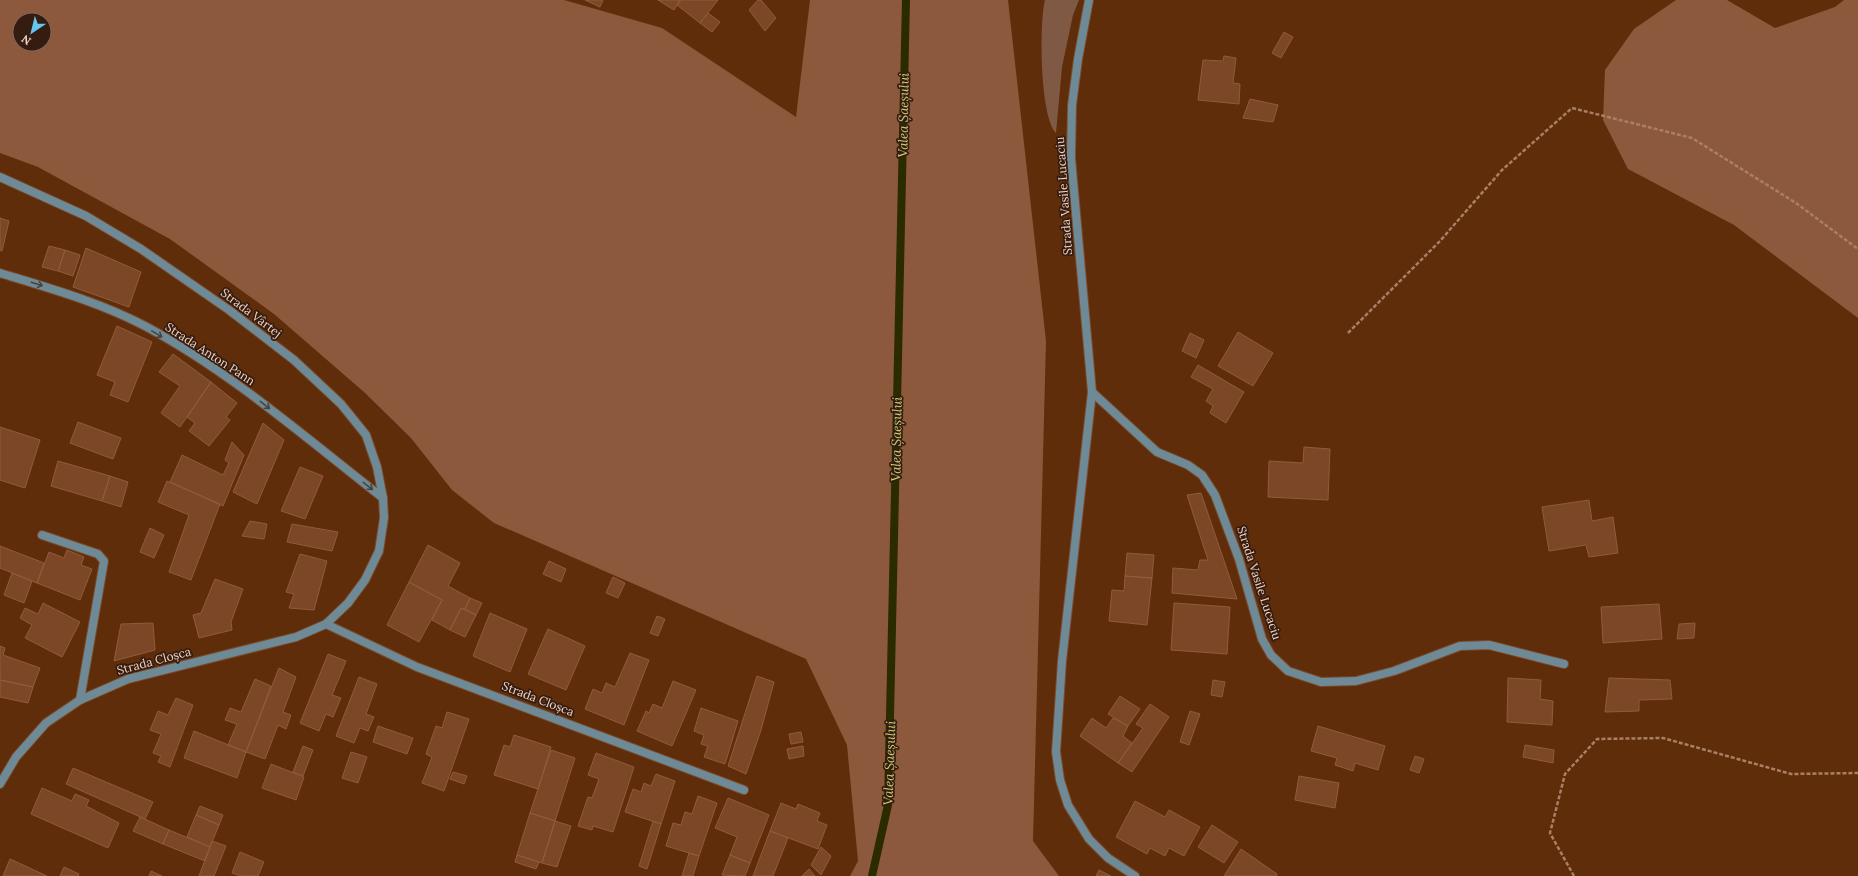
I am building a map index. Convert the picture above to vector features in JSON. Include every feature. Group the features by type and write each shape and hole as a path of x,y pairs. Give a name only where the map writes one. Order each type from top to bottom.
{"street":[{"name":"Strada Vasile Lucaciu","path":"1090,0 1082,35 1073,97 1071,158 1092,392 1063,653 1056,752 1060,780 1068,804 1089,839 1108,858 1135,876"},
{"name":"Strada Vârtej","path":"0,177 86,216 141,249 229,310 294,360 341,404 366,435 378,467 383,498 384,518 379,550"},
{"name":"Strada Anton Pann","path":"0,273 103,306 145,326 207,363 254,396 383,498"},
{"name":"Strada Vasile Lucaciu","path":"1092,392 1157,452 1188,465 1202,475 1216,495 1234,545 1262,639 1271,656 1288,671 1321,682 1356,681 1394,671 1460,646 1489,645 1564,664"},
{"path":"42,535 98,554 104,561 80,700"},
{"name":"Strada Cloșca","path":"0,784 16,757 46,723 80,700 128,679 296,638 326,624 348,603 364,580 379,550"},
{"name":"Strada Cloșca","path":"326,624 417,667 744,790"}],"path":[{"path":"1348,333 1440,241 1502,170 1572,108 1692,138 1796,203 1858,250"},
{"path":"1574,876 1550,833 1565,774 1597,739 1663,738 1792,774 1858,773"}],"shaded area":[{"path":"0,0 564,0 662,28 796,117 810,0 1008,0 1046,341 1033,841 1059,876 850,876 858,861 847,745 806,659 494,523 452,490 411,438 364,392 274,314 170,239 38,167 0,153"},
{"path":"1045,0 1079,0 1073,15 1062,67 1056,133 1051,124 1047,109 1042,69 1042,28"},
{"path":"1676,0 1727,0 1775,28 1835,7 1844,0 1858,0 1858,318 1734,225 1628,169 1603,120 1605,70 1634,29"}],"building":[{"path":"585,0 603,0 600,7"},
{"path":"658,0 679,0 680,1 674,10"},
{"path":"680,0 718,0 700,23 677,5"},
{"path":"758,0 761,0 776,18 765,31 749,10"},
{"path":"708,13 720,22 712,32 700,23"},
{"path":"1284,32 1293,37 1281,58 1272,53"},
{"path":"1224,56 1236,58 1233,83 1240,84 1239,104 1198,100 1203,60 1223,61"},
{"path":"1250,99 1278,105 1273,122 1243,118"},
{"path":"0,218 9,221 2,251 0,250"},
{"path":"49,246 65,250 58,271 42,267"},
{"path":"86,248 141,272 129,307 73,287"},
{"path":"65,250 80,255 73,276 58,271"},
{"path":"117,326 152,342 128,402 110,395 115,382 97,375"},
{"path":"1238,332 1273,353 1253,386 1218,366"},
{"path":"1190,333 1204,340 1196,358 1182,351"},
{"path":"173,354 211,382 180,427 161,413 180,386 159,372"},
{"path":"1198,365 1244,392 1226,423 1210,413 1213,406 1206,401 1213,389 1191,377"},
{"path":"211,382 237,403 226,417 230,420 209,446 189,431 195,423 187,417"},
{"path":"78,422 121,438 113,459 70,443"},
{"path":"263,423 284,440 257,504 233,492"},
{"path":"0,427 40,440 25,488 0,480"},
{"path":"232,442 244,455 223,506 170,482 182,455 223,475 229,463 225,460"},
{"path":"1304,447 1330,449 1328,500 1268,497 1269,461 1303,463"},
{"path":"58,461 110,476 102,501 51,486"},
{"path":"300,467 323,476 305,519 281,511"},
{"path":"110,476 128,482 121,507 102,501"},
{"path":"167,481 220,504 191,580 169,572 189,515 158,502"},
{"path":"1201,493 1237,599 1172,593 1173,568 1198,570 1200,560 1208,560 1187,495"},
{"path":"1589,500 1592,521 1613,517 1618,553 1589,557 1586,545 1549,551 1542,507"},
{"path":"250,521 267,524 264,539 242,536"},
{"path":"292,524 338,532 332,551 287,542"},
{"path":"150,528 164,535 154,558 140,552"},
{"path":"428,545 460,563 448,586 470,598 465,609 461,608 450,630 432,620 442,600 409,582"},
{"path":"0,546 44,563 37,583 0,568"},
{"path":"67,550 84,557 81,565 92,569 80,600 37,583 49,552 64,558"},
{"path":"1127,553 1154,555 1152,578 1125,576"},
{"path":"300,554 327,561 314,610 289,608 294,594 286,592"},
{"path":"549,561 566,569 561,582 543,574"},
{"path":"12,573 32,581 24,603 4,595"},
{"path":"1125,576 1152,578 1147,625 1109,621 1112,590 1124,591"},
{"path":"613,577 625,583 618,598 606,593"},
{"path":"215,579 243,589 231,622 232,630 199,638 193,615 201,613"},
{"path":"409,582 442,600 419,642 387,625"},
{"path":"470,598 482,603 476,615 465,609"},
{"path":"43,603 80,622 62,657 25,638 32,625 20,618 25,608 38,614"},
{"path":"1174,603 1230,607 1227,654 1171,650"},
{"path":"1659,604 1662,639 1603,643 1601,607"},
{"path":"461,608 476,615 465,637 450,630"},
{"path":"490,613 527,629 510,672 473,656"},
{"path":"657,616 665,619 658,636 650,633"},
{"path":"153,623 155,650 114,661 121,624"},
{"path":"1695,623 1694,638 1677,639 1679,624"},
{"path":"548,629 585,646 566,690 528,674"},
{"path":"0,646 5,648 3,655 40,668 33,687 0,680"},
{"path":"630,653 649,660 624,725 585,709 593,689 602,693 606,683 615,687"},
{"path":"328,654 346,661 332,695 341,698 333,717 326,714 319,731 300,723"},
{"path":"279,668 296,677 283,712 291,715 286,729 278,725 265,759 246,752"},
{"path":"757,676 774,682 761,730 746,774 728,766"},
{"path":"359,677 377,684 366,714 374,717 368,731 360,728 354,743 336,736"},
{"path":"1508,678 1541,680 1540,699 1553,701 1552,725 1507,722"},
{"path":"1609,678 1670,680 1672,699 1639,700 1639,711 1605,712"},
{"path":"255,679 271,686 246,752 228,745 237,724 225,720 230,708 241,712"},
{"path":"0,680 33,687 28,703 0,697"},
{"path":"1213,680 1225,682 1222,697 1211,695"},
{"path":"673,681 696,690 672,746 637,731 646,711 649,713 653,704 662,708"},
{"path":"1120,696 1140,709 1128,726 1108,714"},
{"path":"176,698 193,705 170,767 158,762 161,756 153,753 161,734 150,730 158,711 168,715"},
{"path":"1150,704 1169,717 1132,772 1118,763 1143,728 1136,724"},
{"path":"701,708 738,721 725,764 704,757 708,746 701,744 704,735 694,731"},
{"path":"1190,711 1200,714 1189,745 1180,742"},
{"path":"447,712 469,719 444,791 422,783 432,757 426,754 436,726 442,728"},
{"path":"1092,718 1106,728 1113,718 1128,726 1123,736 1132,743 1118,763 1080,736"},
{"path":"378,726 413,738 407,754 373,742"},
{"path":"1318,726 1385,746 1378,770 1355,763 1353,771 1335,765 1337,758 1311,751"},
{"path":"194,731 246,752 237,778 184,758"},
{"path":"801,732 803,742 791,744 789,734"},
{"path":"514,735 551,747 538,789 494,775 504,745 510,747"},
{"path":"1525,745 1554,750 1553,763 1523,757"},
{"path":"303,746 313,750 303,776 293,772"},
{"path":"803,746 804,756 789,759 787,749"},
{"path":"551,750 575,758 555,821 530,813"},
{"path":"351,752 367,757 358,783 342,778"},
{"path":"596,753 634,767 613,832 593,826 592,830 578,826 588,797 592,798 599,779 588,775"},
{"path":"1415,756 1424,759 1419,773 1410,770"},
{"path":"271,764 304,777 296,800 262,788"},
{"path":"73,768 153,802 145,819 66,784"},
{"path":"453,772 467,776 464,784 450,779"},
{"path":"656,774 675,781 661,824 625,812 633,789 641,792 644,783 651,786"},
{"path":"1299,776 1339,783 1335,808 1295,800"},
{"path":"42,788 72,801 75,794 89,800 86,806 119,823 108,848 31,814"},
{"path":"698,796 717,803 699,856 666,846 673,823 681,825 685,812 692,814"},
{"path":"728,798 769,815 750,863 730,855 737,837 715,828"},
{"path":"1135,801 1165,817 1169,810 1200,827 1184,856 1169,848 1165,856 1150,848 1147,854 1116,837"},
{"path":"781,803 796,809 798,804 820,813 817,821 827,825 818,849 770,831"},
{"path":"200,806 223,815 219,825 196,815"},
{"path":"530,813 555,821 542,863 517,855"},
{"path":"196,815 219,825 210,847 187,837"},
{"path":"140,817 169,830 163,844 133,831"},
{"path":"555,821 571,826 557,867 542,863"},
{"path":"653,821 661,824 647,869 639,866"},
{"path":"1212,825 1238,842 1224,863 1198,847"},
{"path":"169,830 210,847 205,861 163,844"},
{"path":"770,831 788,838 773,876 753,876"},
{"path":"212,841 226,846 214,876 199,876"},
{"path":"821,847 831,856 821,875 811,865"},
{"path":"1241,849 1277,874 1276,876 1224,876"},
{"path":"240,852 264,862 258,876 241,876 232,873"},
{"path":"689,853 699,856 693,876 682,876"},
{"path":"517,855 539,862 536,869 515,862"},
{"path":"730,855 750,863 745,876 722,875"},
{"path":"10,859 47,876 3,876"},
{"path":"64,867 79,874 78,876 60,876"},
{"path":"809,869 815,876 802,876"},
{"path":"1099,870 1111,876 1096,876"},
{"path":"151,871 162,876 149,876"}],"waterway":[{"name":"Valea Șaeșului","path":"872,876 888,805 906,0"}]}
